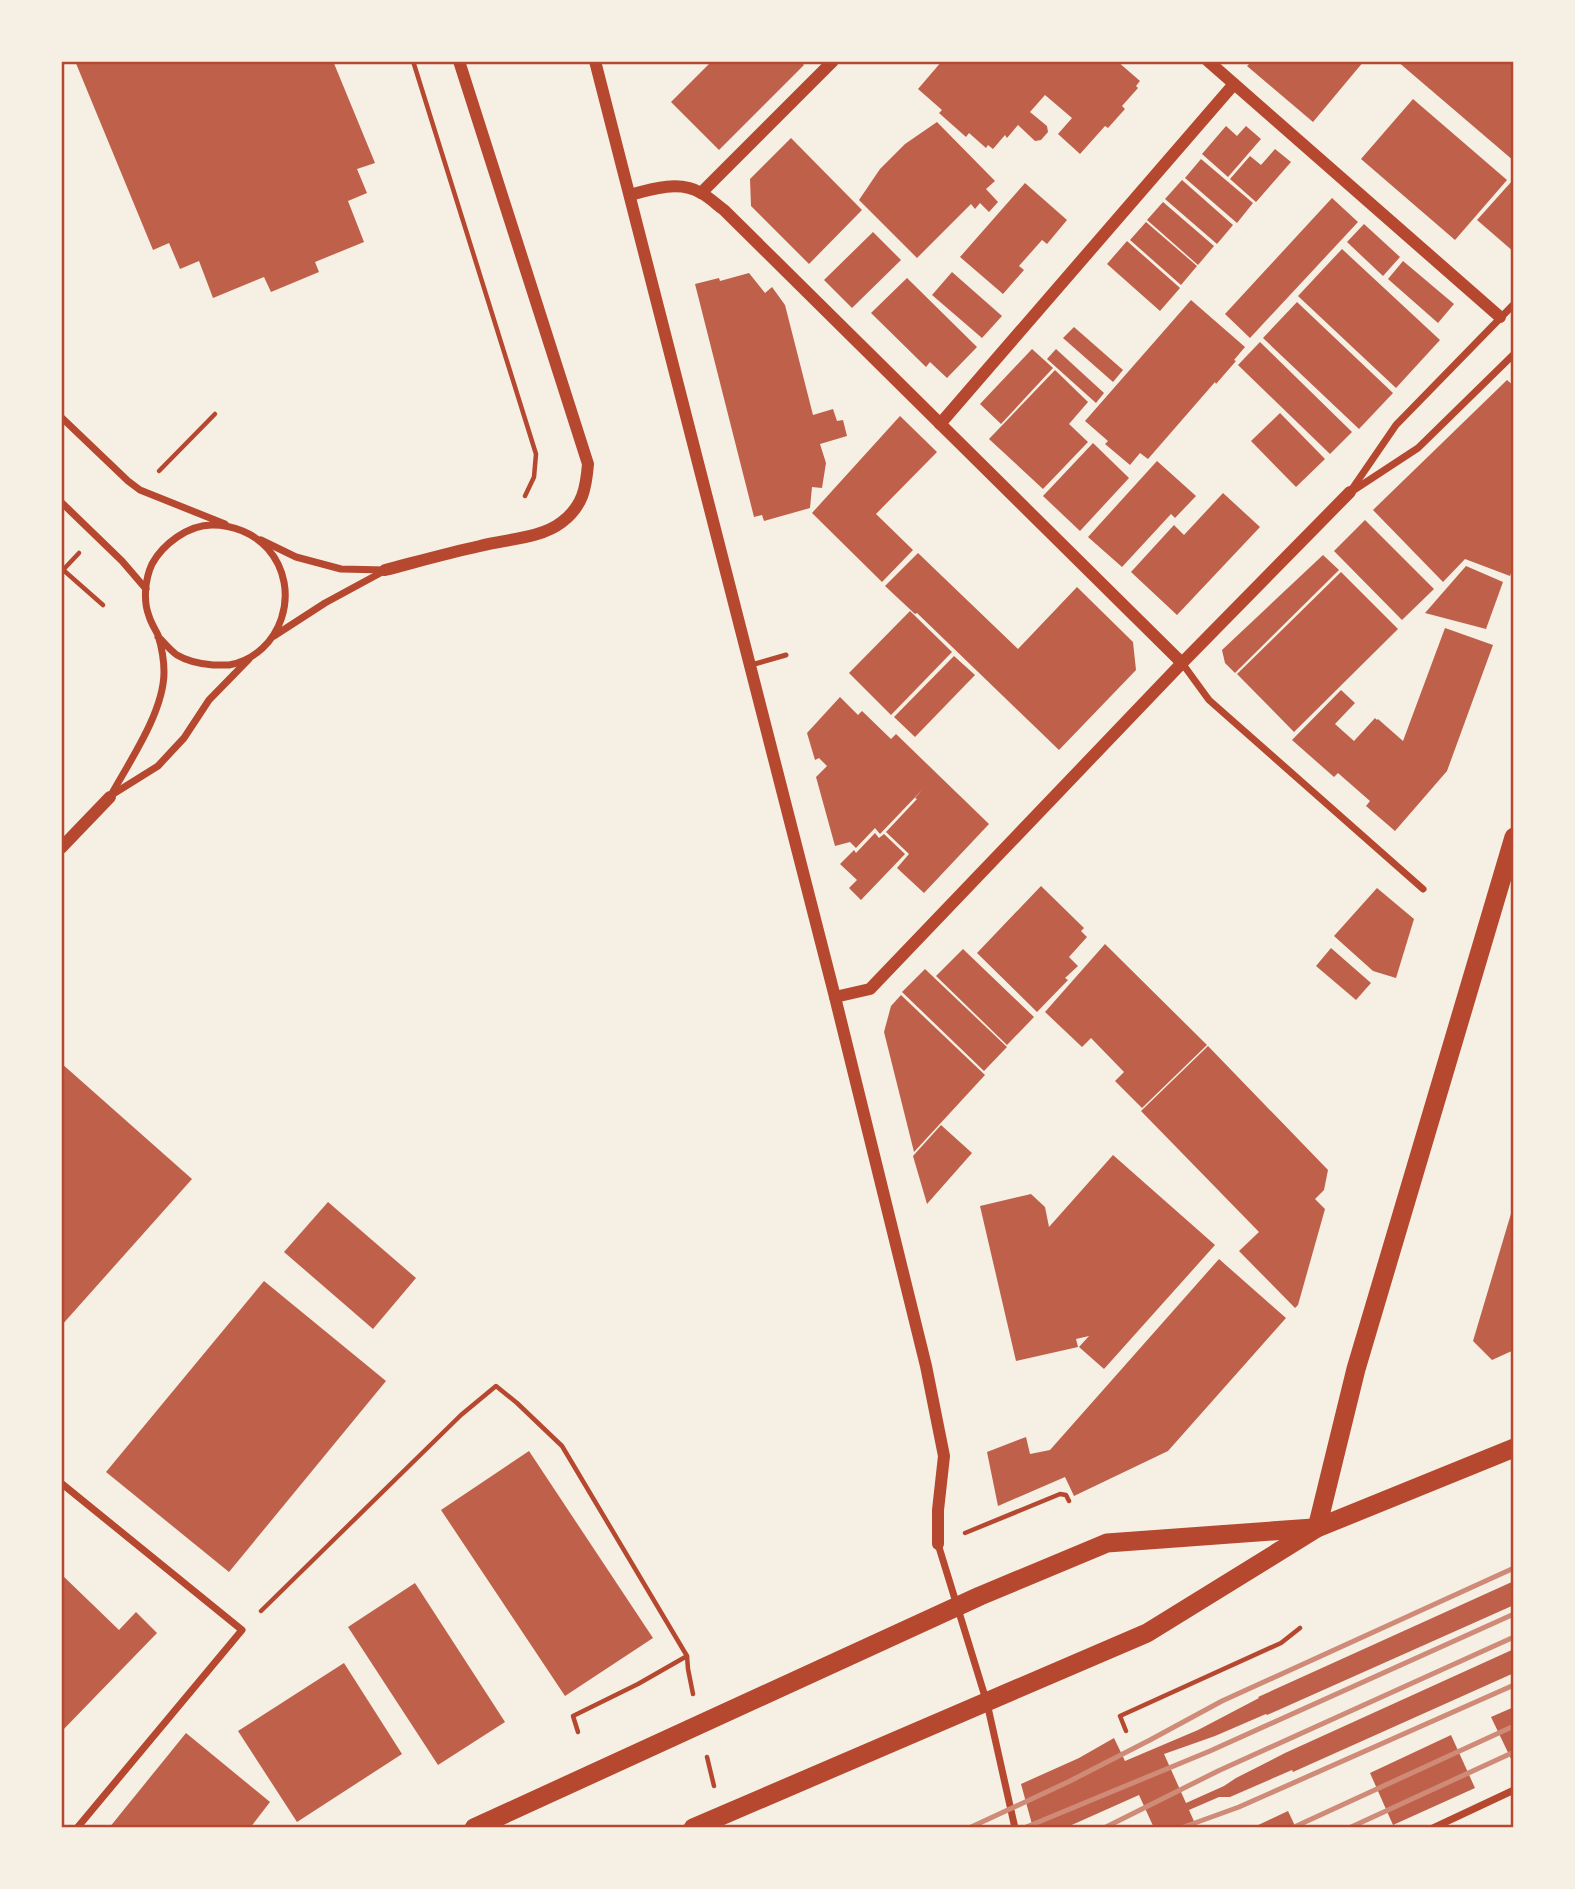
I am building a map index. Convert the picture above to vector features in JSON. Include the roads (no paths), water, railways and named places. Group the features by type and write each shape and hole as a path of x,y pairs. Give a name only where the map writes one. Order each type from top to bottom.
{"highway":[{"path":"1317,1528 1356,1369 1514,837"},
{"path":"693,1828 1147,1633 1317,1528 1514,1448"},
{"path":"474,1828 980,1596 1107,1543 1317,1528"}],"street":[{"path":"61,848 110,797 158,766 184,738 209,700 273,636 385,570 481,545 545,532 564,521 577,506 586,487 588,464 459,61"},
{"path":"595,61 751,665 926,1366 944,1456 937,1510 938,1544 987,1703 1016,1828"},
{"path":"701,193 833,61"},
{"path":"1208,61 1500,317"},
{"path":"940,424 1234,84"},
{"path":"630,195 660,187 692,188 724,210 1182,663 1209,701 1423,889"},
{"path":"835,997 870,989 1350,492 1396,425 1514,304"},
{"path":"1350,492 1418,448 1514,354"},
{"path":"61,417 140,490 234,527 296,557 341,569 385,570"},
{"path":"61,502 122,562 145,589"},
{"path":"110,797 156,714 164,673 158,636 148,614 145,589 152,565 166,545 186,531 210,525 234,527"},
{"path":"259,539 277,559 286,585 284,612 273,636"},
{"path":"158,636 178,655 202,664 229,665 253,655"},
{"path":"61,1483 242,1630 77,1828"},
{"path":"1433,1828 1514,1790"}],"lane":[{"path":"751,665 786,655"}],"railway":[{"path":"969,1828 1068,1782 1222,1701 1514,1568"},
{"path":"1024,1828 1210,1751 1514,1614"},
{"path":"1104,1828 1218,1771 1514,1637"},
{"path":"1181,1828 1239,1807 1514,1685"},
{"path":"1292,1828 1514,1726"},
{"path":"1349,1828 1514,1752"}]}
